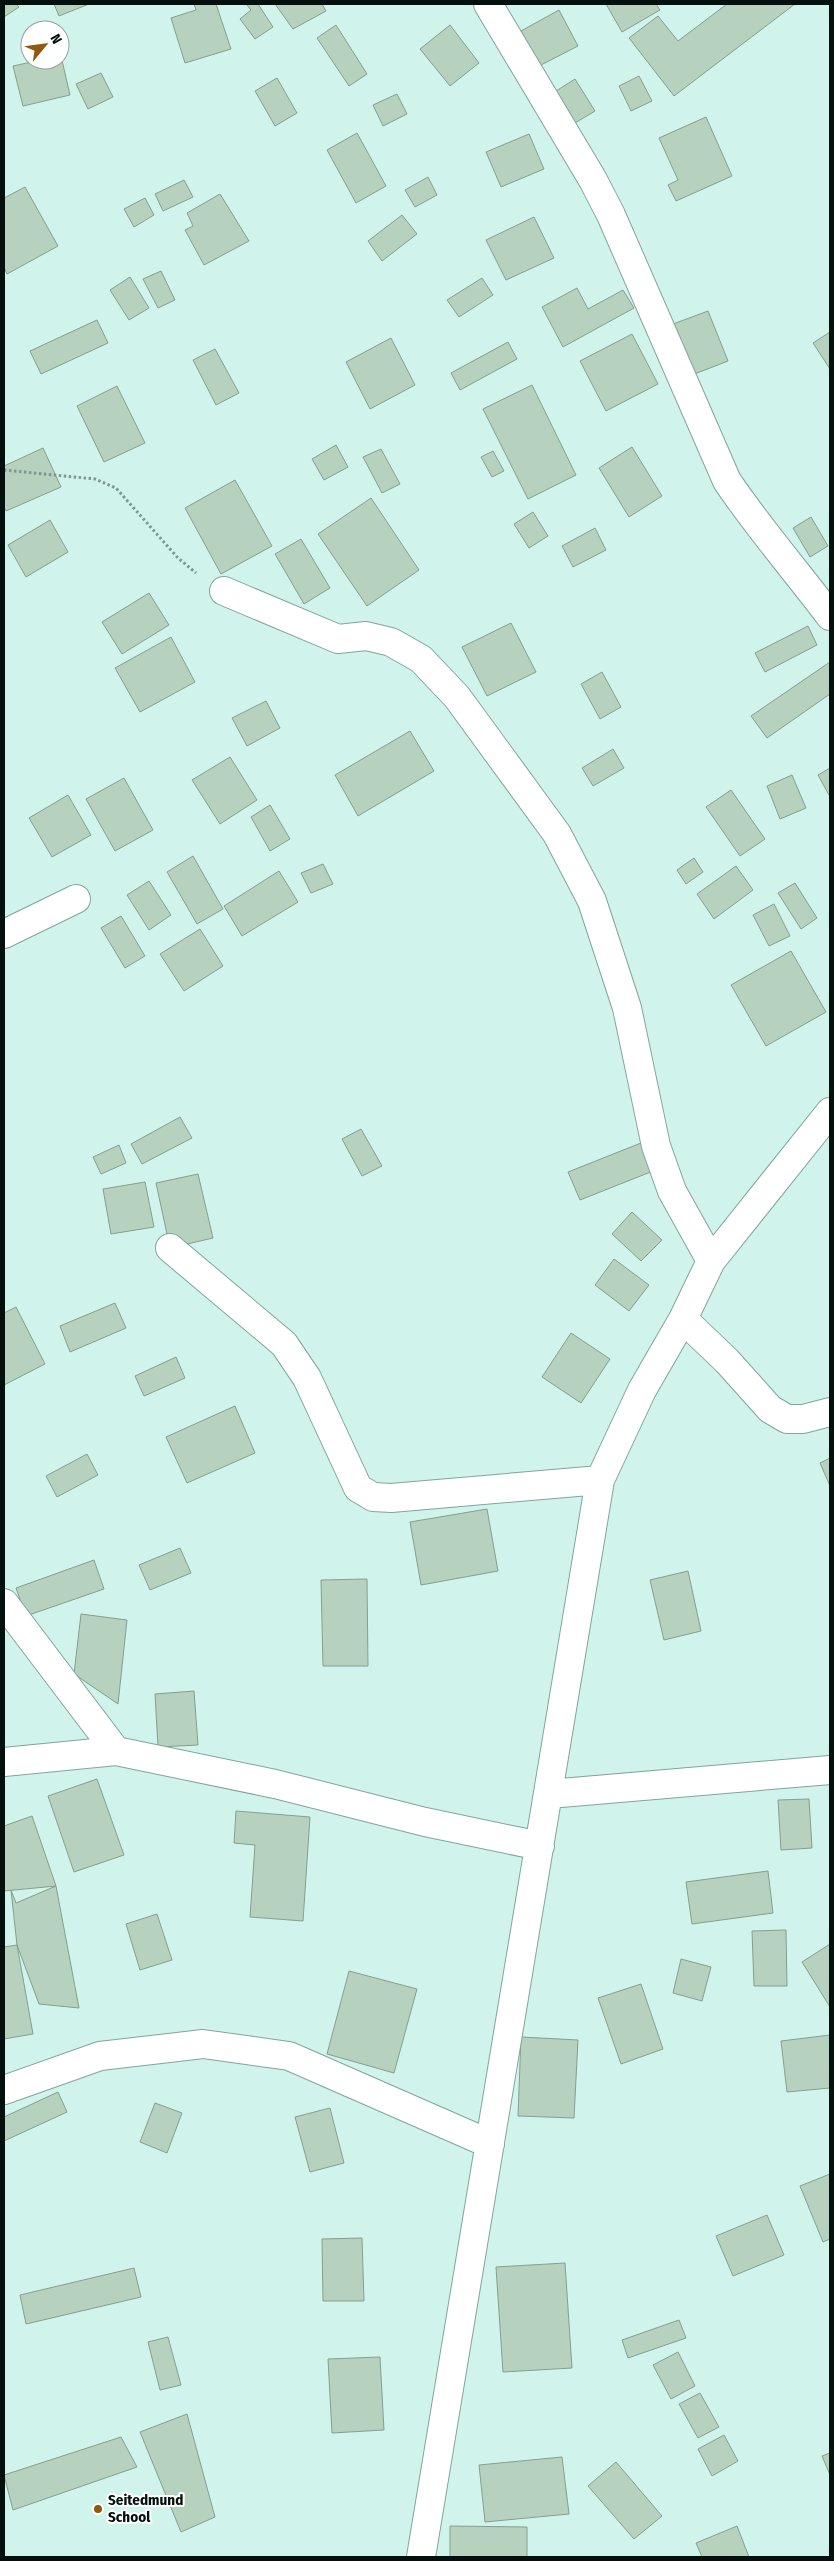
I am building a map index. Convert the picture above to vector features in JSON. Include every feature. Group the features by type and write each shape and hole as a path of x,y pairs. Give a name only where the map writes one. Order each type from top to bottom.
{"street":[{"path":"488,4 593,180 611,215 727,481 748,511 774,541 830,616"},
{"path":"224,591 338,639 366,636 391,642 421,659 458,698 557,834 592,901 627,1008 656,1146 672,1191 711,1261"},
{"path":"4,934 76,900"},
{"path":"421,2557 600,1480 642,1390 683,1319 711,1261 830,1112"},
{"path":"170,1248 284,1344 307,1378 358,1488 373,1497 391,1498 600,1480"},
{"path":"683,1319 727,1361 770,1409 787,1419 803,1418 830,1412"},
{"path":"4,1603 116,1751"},
{"path":"4,1762 116,1751 275,1784 425,1822 540,1846"},
{"path":"549,1794 830,1770"},
{"path":"4,2090 100,2056 203,2044 289,2056 490,2144"}],"path":[{"path":"4,470 95,479 116,488 178,558 201,578 224,591"}],"building":[{"path":"4,4 16,4 19,7 4,17"},
{"path":"54,4 89,4 59,16"},
{"path":"194,4 216,4 231,49 185,63 171,18 196,10"},
{"path":"246,4 258,4 273,27 255,39 240,19 251,10"},
{"path":"275,4 322,4 326,11 293,29"},
{"path":"606,4 656,4 660,10 622,32"},
{"path":"727,4 795,4 674,96 629,38 658,16 678,41"},
{"path":"559,10 578,46 539,66 521,31"},
{"path":"336,25 367,74 349,86 317,38"},
{"path":"450,25 479,63 450,86 420,49"},
{"path":"20,64 20,70 64,70 70,95 23,106 13,66"},
{"path":"101,73 113,97 88,109 76,84"},
{"path":"639,76 652,101 631,111 619,86"},
{"path":"277,78 297,113 275,126 255,91"},
{"path":"575,79 595,111 575,123 556,91"},
{"path":"397,94 407,114 383,126 373,105"},
{"path":"706,117 732,176 676,201 668,185 678,180 659,138"},
{"path":"357,133 386,186 356,203 327,150"},
{"path":"529,134 544,169 501,187 486,152"},
{"path":"428,177 437,195 415,207 405,190"},
{"path":"184,180 193,197 163,211 155,194"},
{"path":"25,187 58,246 7,274 4,267 4,198"},
{"path":"220,194 249,241 204,265 185,230 193,226 187,213"},
{"path":"145,198 154,215 134,227 124,209"},
{"path":"402,215 417,234 382,261 368,241"},
{"path":"534,217 554,258 506,280 486,240"},
{"path":"161,271 175,300 158,308 143,279"},
{"path":"130,277 149,308 129,320 110,290"},
{"path":"482,278 493,295 459,317 447,300"},
{"path":"577,288 588,309 623,290 634,308 563,347 542,307"},
{"path":"708,311 728,361 692,375 673,324"},
{"path":"97,320 108,343 41,374 30,351"},
{"path":"830,332 830,369 813,343"},
{"path":"632,334 658,384 606,411 580,361"},
{"path":"391,338 415,385 370,409 346,362"},
{"path":"508,342 517,359 460,390 451,373"},
{"path":"215,349 239,393 216,405 193,360"},
{"path":"532,385 576,475 528,499 483,409"},
{"path":"117,386 145,443 104,462 77,406"},
{"path":"336,445 348,467 324,480 312,459"},
{"path":"632,447 662,496 629,517 599,468"},
{"path":"43,448 61,487 6,511 4,507 4,466"},
{"path":"381,449 400,484 382,493 363,457"},
{"path":"493,451 504,471 492,477 481,457"},
{"path":"235,480 272,546 221,574 185,508"},
{"path":"371,498 419,570 367,606 318,534"},
{"path":"533,512 548,536 529,548 514,524"},
{"path":"811,517 828,546 810,557 793,528"},
{"path":"50,520 68,552 26,577 8,545"},
{"path":"595,528 606,550 573,567 562,546"},
{"path":"301,539 330,588 304,604 275,554"},
{"path":"149,593 169,625 122,654 102,622"},
{"path":"511,623 536,672 487,696 462,647"},
{"path":"808,626 817,645 765,672 755,653"},
{"path":"171,637 195,682 140,712 115,668"},
{"path":"830,662 830,694 767,738 751,716"},
{"path":"602,672 621,707 600,719 581,684"},
{"path":"266,701 280,728 247,746 232,718"},
{"path":"410,731 434,771 358,816 335,775"},
{"path":"613,749 624,768 593,786 582,768"},
{"path":"230,757 257,800 220,824 192,780"},
{"path":"830,768 830,795 829,795 818,775"},
{"path":"792,775 806,808 780,819 767,786"},
{"path":"124,778 153,830 115,851 86,799"},
{"path":"731,790 765,839 740,856 706,807"},
{"path":"68,795 91,835 52,857 29,818"},
{"path":"270,805 290,839 270,851 251,817"},
{"path":"193,856 223,909 197,924 167,872"},
{"path":"694,858 703,872 686,884 677,870"},
{"path":"323,864 333,884 311,893 301,873"},
{"path":"736,866 753,890 714,919 697,894"},
{"path":"279,871 298,902 242,936 224,906"},
{"path":"149,881 171,915 149,930 127,895"},
{"path":"795,883 817,918 801,929 778,893"},
{"path":"774,904 790,936 769,946 753,915"},
{"path":"121,916 145,956 125,968 101,928"},
{"path":"200,929 223,966 184,991 160,954"},
{"path":"791,951 826,1012 766,1046 731,985"},
{"path":"180,1117 192,1138 142,1164 131,1144"},
{"path":"361,1129 382,1166 362,1176 342,1139"},
{"path":"641,1143 653,1171 580,1200 568,1172"},
{"path":"119,1145 126,1163 101,1174 93,1157"},
{"path":"198,1174 213,1238 170,1248 156,1183"},
{"path":"145,1182 154,1227 111,1234 103,1189"},
{"path":"632,1212 662,1240 641,1261 612,1234"},
{"path":"614,1259 649,1285 629,1311 595,1285"},
{"path":"115,1303 126,1328 70,1352 60,1326"},
{"path":"16,1307 45,1364 4,1385 4,1313"},
{"path":"571,1333 610,1359 581,1403 542,1377"},
{"path":"176,1357 185,1378 144,1396 135,1376"},
{"path":"235,1406 255,1453 187,1483 166,1437"},
{"path":"87,1454 98,1475 57,1497 46,1476"},
{"path":"830,1458 830,1486 820,1463"},
{"path":"487,1509 498,1571 421,1585 410,1522"},
{"path":"180,1548 191,1573 150,1590 139,1565"},
{"path":"94,1560 104,1589 26,1616 16,1588"},
{"path":"688,1571 701,1631 664,1640 650,1580"},
{"path":"367,1579 368,1666 323,1666 321,1580"},
{"path":"81,1614 127,1620 118,1704 74,1674"},
{"path":"194,1691 198,1745 158,1747 155,1694"},
{"path":"97,1779 124,1855 74,1872 48,1796"},
{"path":"809,1799 812,1848 781,1850 778,1800"},
{"path":"236,1811 310,1817 303,1921 250,1917 255,1845 234,1843"},
{"path":"32,1816 56,1886 4,1891 4,1826"},
{"path":"768,1871 773,1913 692,1924 686,1882"},
{"path":"56,1886 79,2008 39,2004 17,1945 11,1890 16,1903"},
{"path":"157,1914 172,1960 140,1970 126,1924"},
{"path":"786,1930 787,1986 754,1986 752,1931"},
{"path":"830,1944 830,2007 802,1962"},
{"path":"17,1945 33,2034 4,2039 4,1947"},
{"path":"681,1959 711,1967 702,2001 673,1993"},
{"path":"349,1971 417,1989 394,2073 327,2054"},
{"path":"641,1984 663,2049 621,2064 598,1998"},
{"path":"830,2035 830,2088 787,2092 781,2041"},
{"path":"521,2037 578,2040 574,2118 518,2116"},
{"path":"58,2092 67,2112 4,2141 4,2117"},
{"path":"155,2103 182,2113 167,2153 140,2142"},
{"path":"330,2108 344,2163 310,2172 295,2117"},
{"path":"830,2174 830,2239 823,2242 800,2186"},
{"path":"767,2215 784,2255 733,2276 716,2236"},
{"path":"362,2238 364,2301 323,2301 322,2239"},
{"path":"565,2263 572,2368 503,2372 496,2267"},
{"path":"134,2268 141,2297 26,2324 20,2295"},
{"path":"679,2320 686,2338 628,2358 622,2340"},
{"path":"168,2337 181,2385 160,2390 148,2342"},
{"path":"678,2352 695,2386 671,2399 653,2365"},
{"path":"380,2357 384,2430 332,2433 328,2359"},
{"path":"700,2393 719,2427 698,2438 679,2404"},
{"path":"187,2414 215,2517 181,2532 140,2432"},
{"path":"724,2435 738,2461 712,2476 698,2449"},
{"path":"121,2437 137,2467 13,2510 4,2475"},
{"path":"830,2453 830,2475 822,2456"},
{"path":"562,2457 569,2514 485,2522 479,2465"},
{"path":"616,2462 662,2516 634,2539 588,2486"},
{"path":"450,2526 527,2527 527,2557 450,2557"},
{"path":"737,2526 749,2557 702,2557 696,2543"}],"place":[{"name":"Seitedmund School","path":"98,2509"}]}
